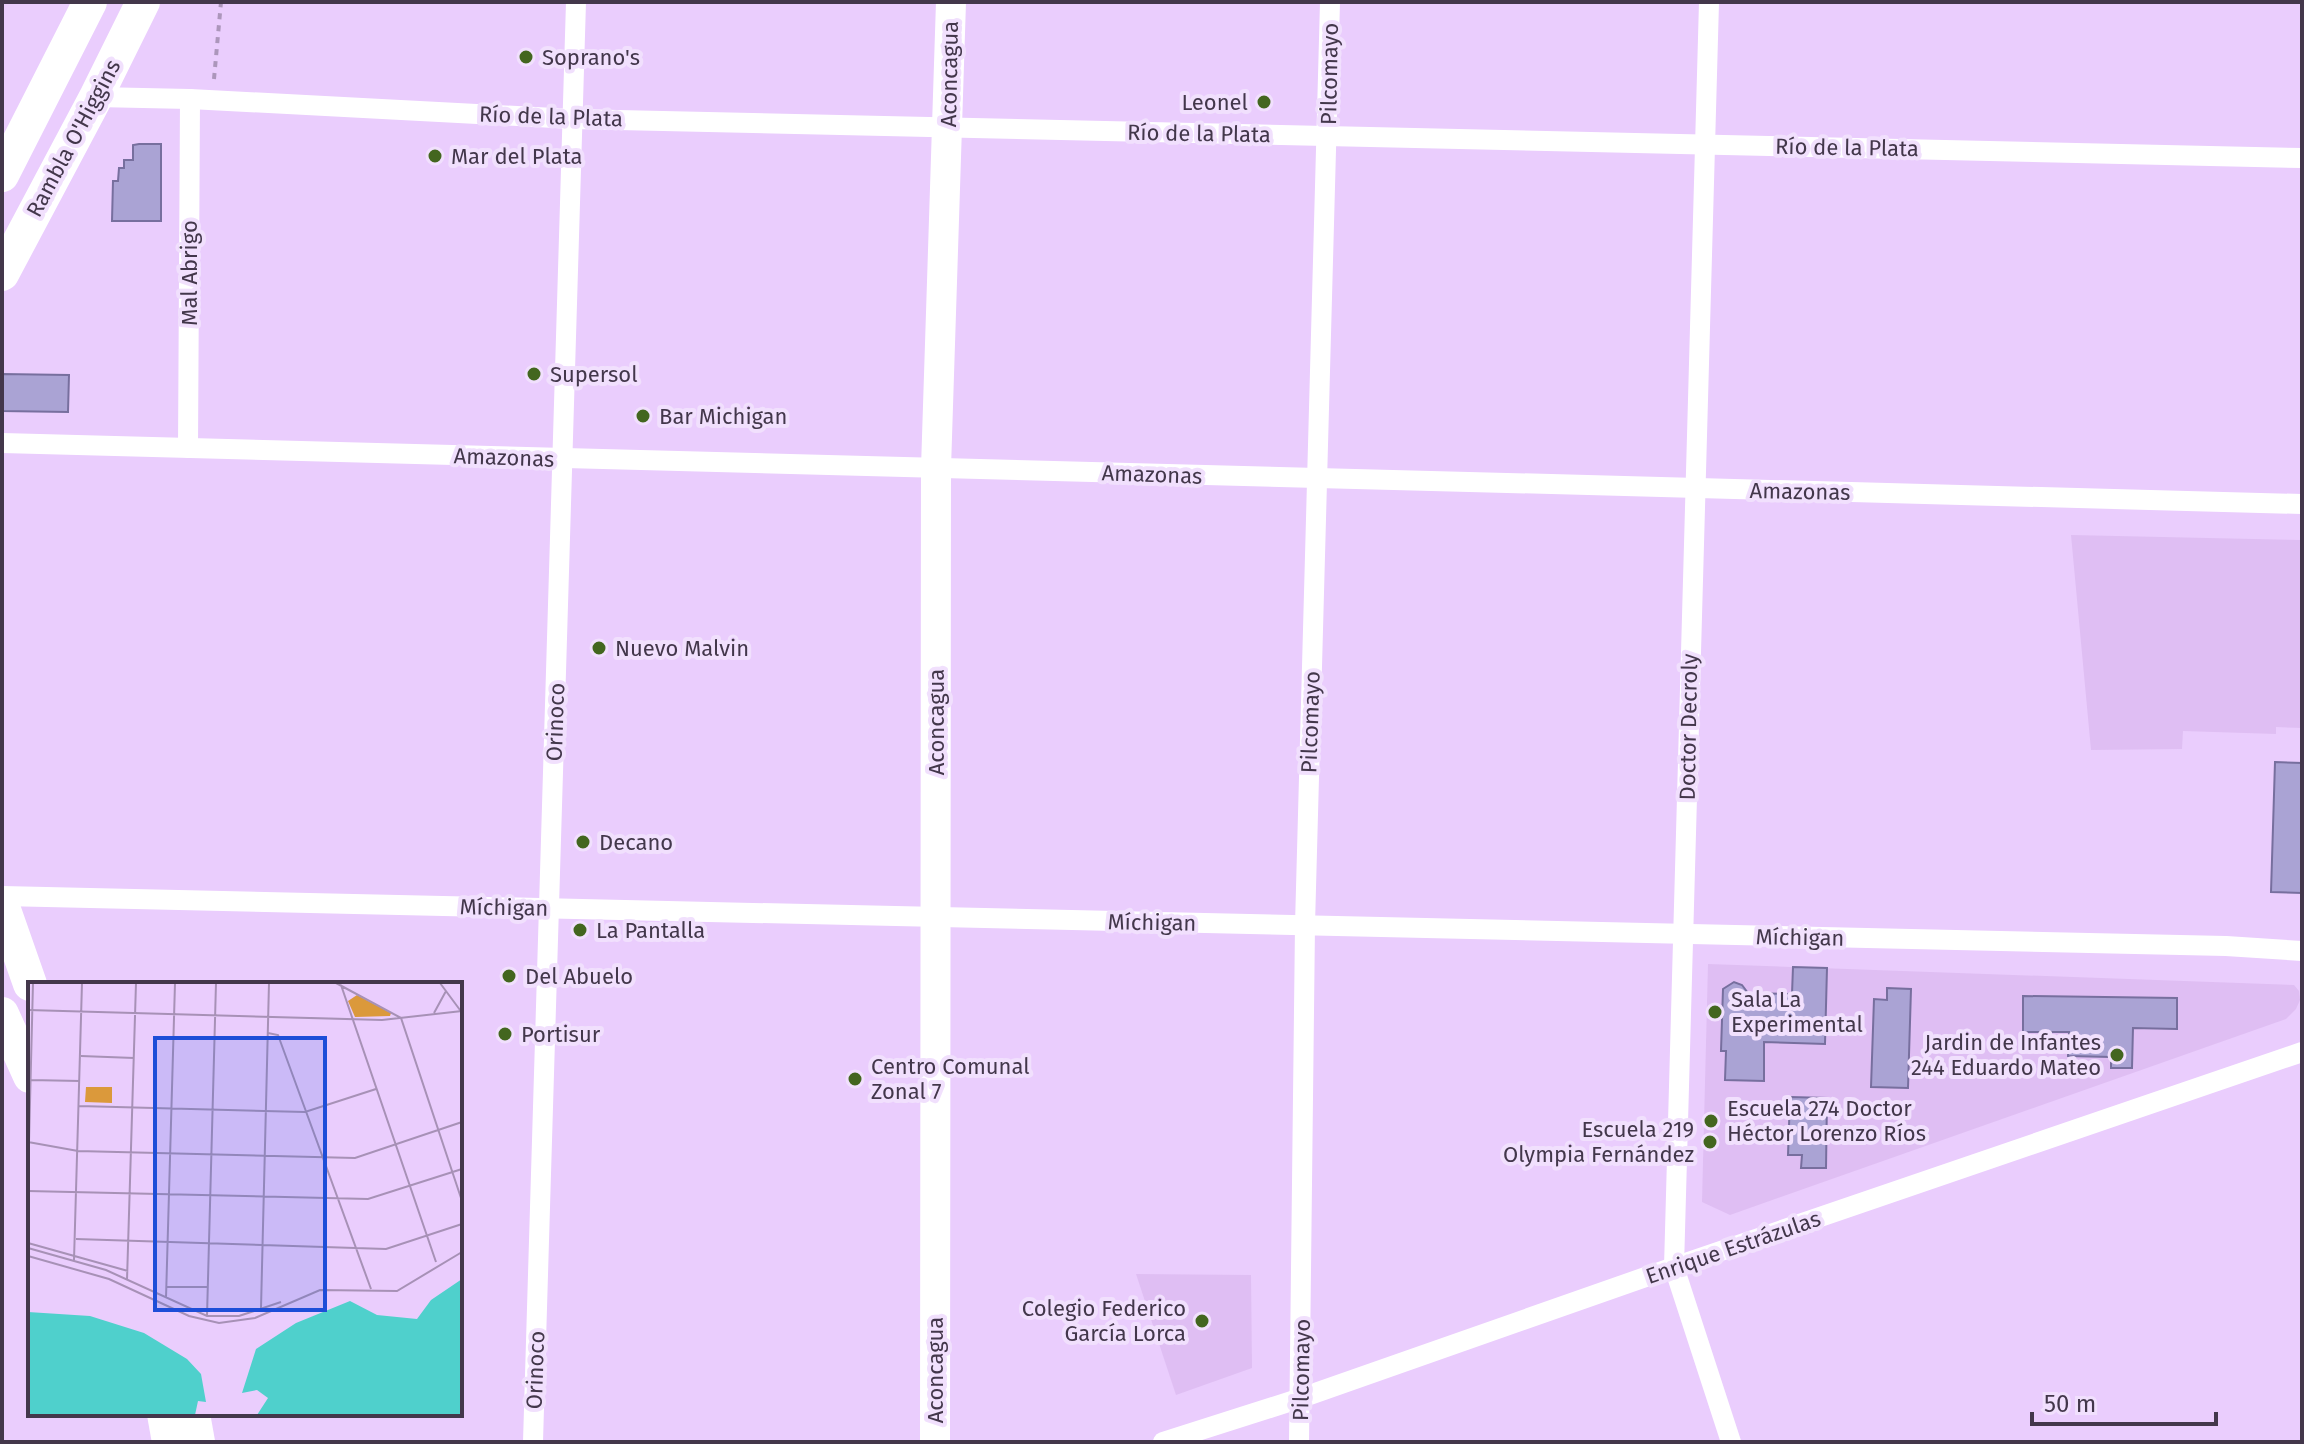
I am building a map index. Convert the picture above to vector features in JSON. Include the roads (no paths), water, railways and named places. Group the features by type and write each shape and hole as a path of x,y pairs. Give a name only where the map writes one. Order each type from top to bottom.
{"main road":[{"name":"Rambla O'Higgins","path":"2,175 90,2"},
{"name":"Rambla O'Higgins","path":"2,274 143,2"},
{"path":"2,904 29,982"},
{"path":"2,1014 28,1072"},
{"path":"164,1416 169,1442"},
{"path":"193,1416 198,1442"}],"street":[{"name":"Orinoco","path":"533,1442 576,2"},
{"name":"Aconcagua","path":"935,1442 936,468 951,2"},
{"name":"Pilcomayo","path":"1299,1442 1305,925 1330,2"},
{"name":"Doctor Decroly","path":"1709,2 1674,1267 1731,1442"},
{"name":"Río de la Plata","path":"96,97 573,119 2302,158"},
{"name":"Mal Abrigo","path":"188,448 190,99"},
{"name":"Amazonas","path":"2,443 2302,504"},
{"name":"Míchigan","path":"2,896 2226,946 2302,951"},
{"name":"Enrique Estrázulas","path":"1163,1442 1301,1398 2302,1052"}],"place":[{"name":"Soprano's","path":"526,57"},
{"name":"Leonel","path":"1264,102"},
{"name":"Mar del Plata","path":"435,156"},
{"name":"Supersol","path":"534,374"},
{"name":"Bar Michigan","path":"643,416"},
{"name":"Nuevo Malvin","path":"599,648"},
{"name":"Decano","path":"583,842"},
{"name":"La Pantalla","path":"580,930"},
{"name":"Del Abuelo","path":"509,976"},
{"name":"Sala La Experimental","path":"1715,1012"},
{"name":"Portisur","path":"505,1034"},
{"name":"Jardin de Infantes 244 Eduardo Mateo","path":"2117,1055"},
{"name":"Centro Comunal Zonal 7","path":"855,1079"},
{"name":"Escuela 274 Doctor Héctor Lorenzo Ríos","path":"1711,1121"},
{"name":"Escuela 219 Olympia Fernández","path":"1710,1142"},
{"name":"Colegio Federico García Lorca","path":"1202,1321"}]}
